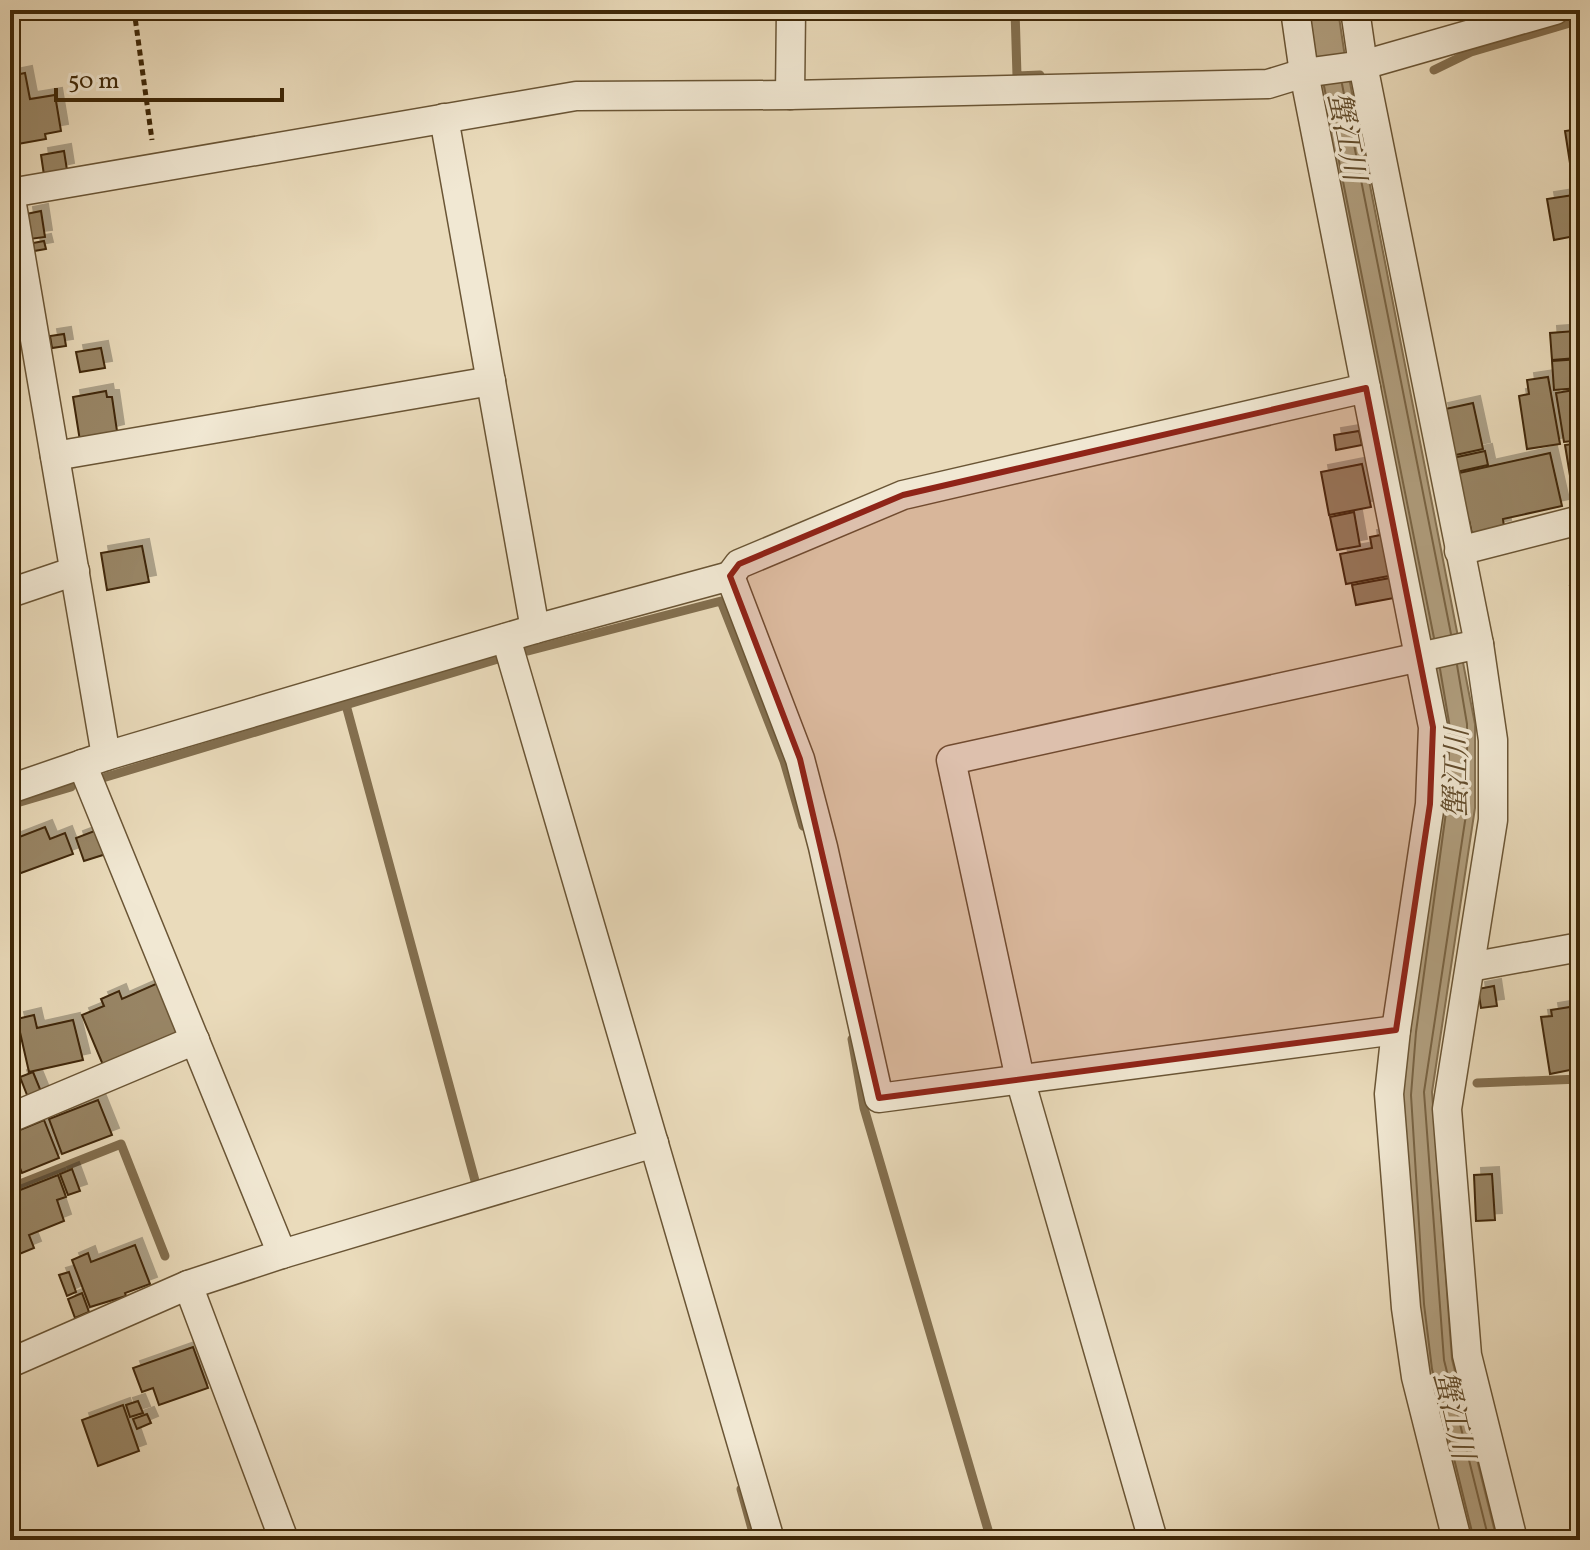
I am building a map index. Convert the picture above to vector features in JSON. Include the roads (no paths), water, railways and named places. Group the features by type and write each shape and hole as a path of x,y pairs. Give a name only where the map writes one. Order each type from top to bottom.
{"street":[{"path":"790,95 791,10"},
{"path":"1295,10 1304,73 1366,388 1423,656 1433,727 1430,804 1389,1094 1406,1308 1416,1377 1457,1540"},
{"path":"1355,10 1493,740 1493,820 1447,1109 1467,1355 1513,1540"},
{"path":"282,1254 195,1040 94,760 75,571 10,193 576,96 790,95 1268,84 1304,73 1363,65 1555,10"},
{"path":"444,118 535,629"},
{"path":"55,456 491,381"},
{"path":"10,789 94,760 535,629 730,576 739,564 903,495 1366,388"},
{"path":"1459,551 1580,520"},
{"path":"10,593 75,571"},
{"path":"730,576 800,759 823,847 879,1098 1396,1030"},
{"path":"506,638 770,1540"},
{"path":"1153,1540 1020,1079 951,760 1475,645"},
{"path":"1470,967 1580,947"},
{"path":"10,1118 195,1040"},
{"path":"10,1363 188,1285 654,1143"},
{"path":"188,1285 284,1540"}],"water":[{"name":"蟹江川","path":"1305,10 1338,10 1475,724 1475,808 1432,1092 1452,1359 1497,1540 1466,1540 1424,1371 1402,1094 1439,805"}],"waterway":[{"path":"1015,10 1017,76 1040,75"},
{"path":"1434,70 1471,52 1580,20"},
{"path":"528,651 721,601 784,761 803,826"},
{"path":"106,777 498,659"},
{"path":"346,705 477,1188"},
{"path":"10,805 71,787"},
{"path":"852,1039 864,1108 991,1540"},
{"path":"1477,1083 1580,1079"},
{"path":"10,1188 121,1144 165,1256"},
{"path":"741,1489 755,1540"}]}
